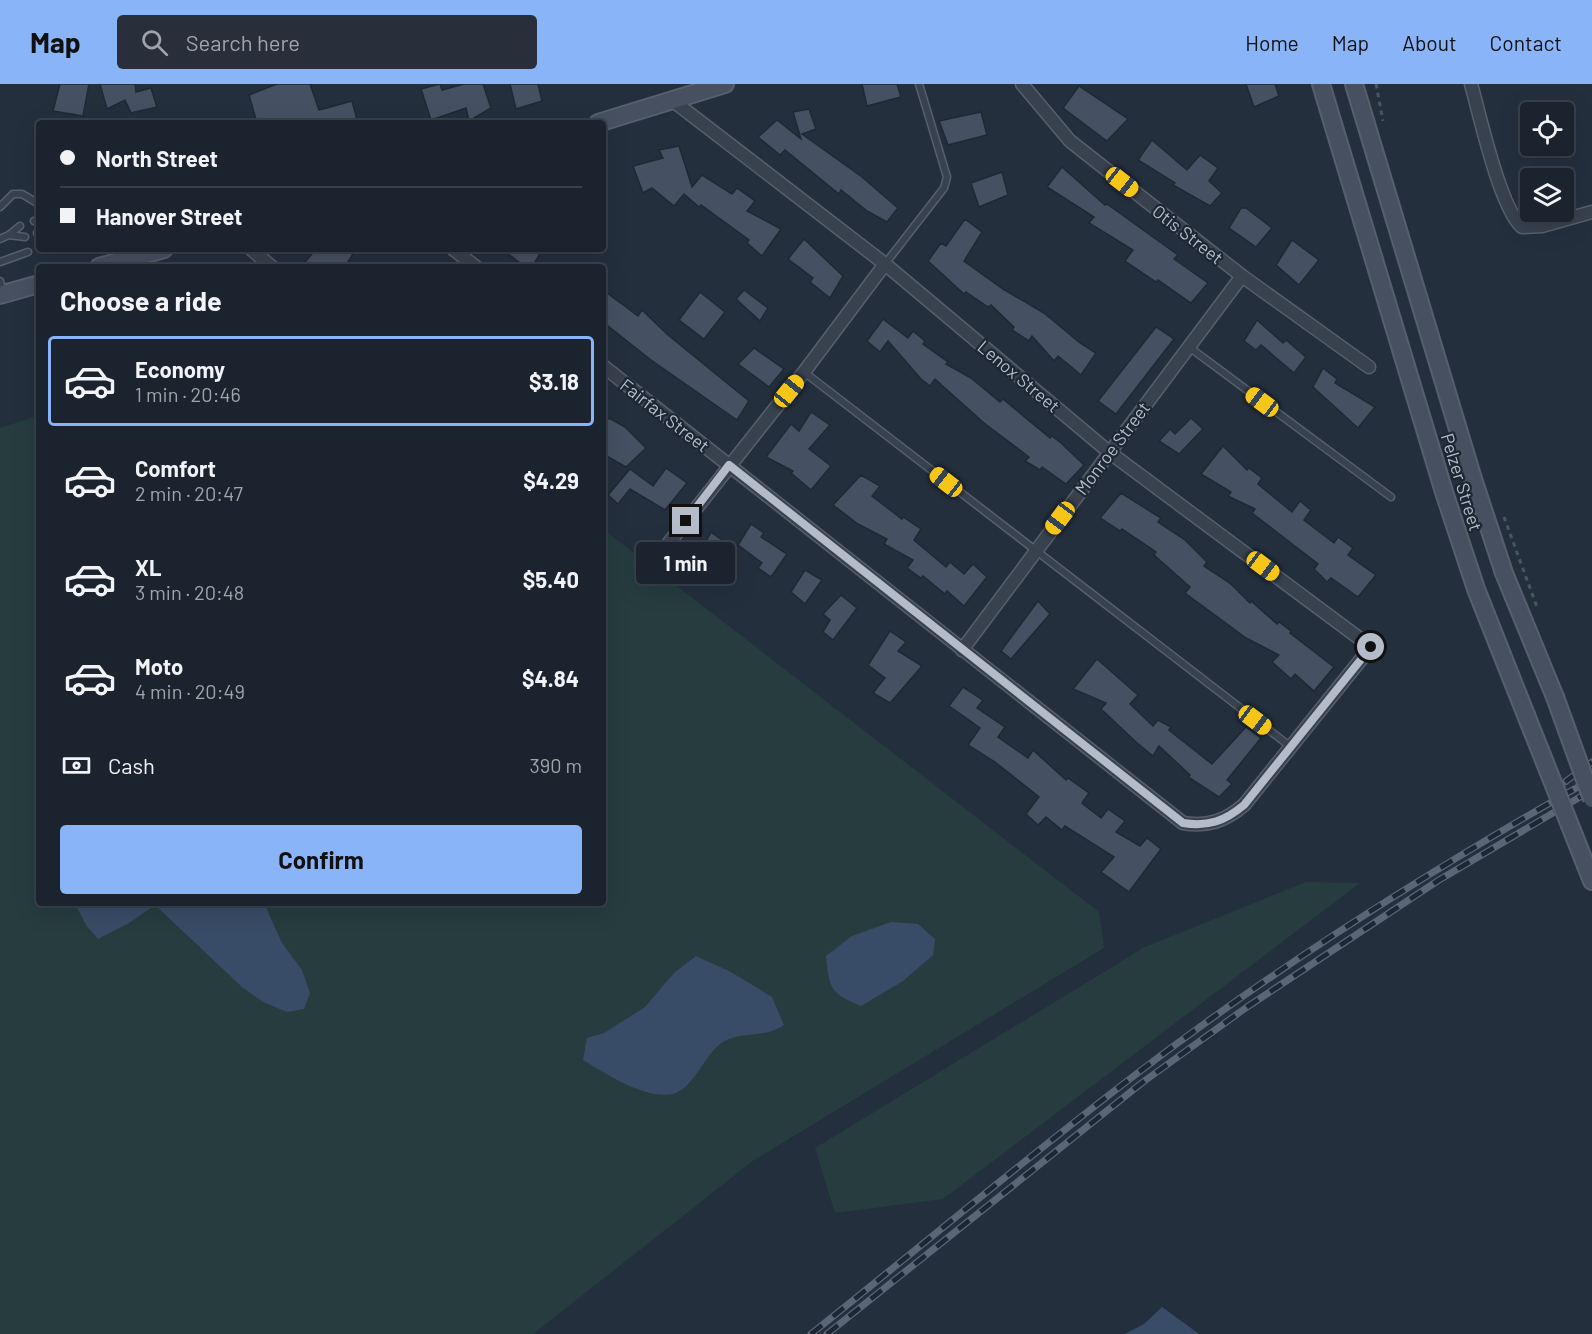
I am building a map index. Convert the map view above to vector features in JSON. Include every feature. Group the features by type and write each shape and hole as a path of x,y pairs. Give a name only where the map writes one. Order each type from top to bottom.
{"street":[{"name":"Otis Street","path":"1022,84 1070,141 1242,276 1369,367"},
{"name":"Pelzer Street","path":"1321,84 1447,503 1476,589 1592,881"},
{"name":"Pelzer Street","path":"1354,84 1476,490 1504,573 1555,698 1592,799"},
{"path":"1471,84 1506,203 1516,222 1522,227 1542,226 1592,212"},
{"path":"606,121 717,85"},
{"name":"Lenox Street","path":"672,100 885,264 1109,452 1371,647 1291,748"},
{"path":"104,264 122,254 139,252"},
{"path":"254,252 268,264"},
{"path":"457,252 472,264"},
{"path":"657,558 804,372 885,264"},
{"name":"Monroe Street","path":"962,650 1242,276"},
{"path":"1,290 36,284"},
{"name":"Fairfax Street","path":"606,368 1183,823 1214,824 1230,817 1244,805 1291,748"}],"lane":[{"path":"885,264 944,188 947,177 919,84"},
{"path":"0,207 13,194 22,194 36,202"},
{"path":"0,239 20,226"},
{"path":"9,235 25,237"},
{"path":"0,262 28,252"},
{"path":"1189,347 1391,497"},
{"path":"804,372 1291,748"}],"path":[{"path":"1376,84 1384,126"},
{"path":"1501,509 1540,615"}],"green space":[{"path":"36,416 36,906 606,906 606,531 1099,912 1104,948 754,1160 533,1334 0,1334 0,426 1,428"},
{"path":"1306,882 1360,883 943,1199 835,1213 815,1148 1145,947"}],"water":[{"path":"76,906 154,906 129,923 98,939 86,925"},
{"path":"156,906 265,906 282,943 302,970 310,993 304,1009 287,1012 263,1002 242,987"},
{"path":"891,922 918,924 935,939 933,955 903,981 861,1006 843,998 830,983 826,956 852,936"},
{"path":"696,956 731,972 772,997 784,1025 768,1032 726,1040 714,1050 689,1083 673,1094 661,1095 632,1087 583,1060 587,1038 604,1033 645,1007 674,973"},
{"path":"1162,1307 1199,1334 1125,1334 1144,1324"}],"building":[{"path":"60,84 89,84 83,116 53,111"},
{"path":"100,84 135,84 136,92 151,88 157,107 131,113 125,100 107,109"},
{"path":"277,84 310,84 319,110 352,101 357,120 256,120 249,95"},
{"path":"440,84 442,90 464,84 483,84 491,108 471,120 466,108 431,120 421,89"},
{"path":"510,84 538,84 542,101 516,109"},
{"path":"862,84 897,84 901,97 867,106"},
{"path":"1246,84 1275,84 1279,96 1254,107"},
{"path":"1079,86 1128,119 1107,141 1063,108"},
{"path":"809,109 816,129 802,134 862,177 898,208 887,222 867,211 841,190 839,194 785,150 780,155 758,137 777,120 801,139 793,112"},
{"path":"981,112 987,135 948,145 939,121"},
{"path":"1152,140 1187,170 1200,155 1218,168 1209,181 1222,193 1210,206 1173,185 1175,183 1138,160"},
{"path":"679,146 692,187 702,175 732,194 737,188 755,201 747,211 781,229 762,256 747,243 749,240 701,205 699,207 684,194 674,206 652,188 643,193 633,166 663,158 659,150"},
{"path":"1062,167 1105,205 1107,204 1178,255 1174,259 1208,283 1191,303 1125,261 1133,250 1089,223 1094,217 1047,187"},
{"path":"1002,172 1008,195 979,207 971,183"},
{"path":"1241,208 1246,208 1272,228 1256,247 1229,228"},
{"path":"965,219 982,232 964,261 1003,289 1044,313 1080,343 1096,353 1081,375 1058,356 1054,361 1032,336 1029,341 1012,330 1014,327 991,305 988,307 966,292 964,294 928,261 941,243 946,246"},
{"path":"804,239 843,276 830,298 810,282 813,278 788,259"},
{"path":"1292,240 1319,260 1299,285 1276,265"},
{"path":"314,252 354,252 347,264 304,264"},
{"path":"506,252 541,252 534,264 521,264"},
{"path":"744,290 768,308 760,321 736,299"},
{"path":"606,292 638,316 642,310 668,335 749,401 737,420 651,360 606,324"},
{"path":"700,292 725,312 704,339 679,320"},
{"path":"883,319 908,338 913,331 925,341 923,344 948,362 946,364 971,378 1000,402 1003,399 1050,438 1052,436 1061,443 1084,465 1066,484 1042,467 1040,470 1025,461 1029,457 984,423 935,379 930,386 921,379 888,341 880,352 867,341"},
{"path":"1257,320 1283,343 1286,340 1306,357 1294,373 1261,345 1256,350 1244,341"},
{"path":"1156,327 1174,339 1116,414 1098,401"},
{"path":"754,348 784,369 769,387 738,364"},
{"path":"1323,368 1337,379 1335,383 1375,407 1358,428 1313,387"},
{"path":"811,412 830,425 809,449 831,466 811,490 791,473 793,471 766,457 791,424 799,431"},
{"path":"609,418 625,427 646,448 626,467 606,456 606,422"},
{"path":"1191,418 1203,429 1179,454 1159,441 1170,429 1175,434"},
{"path":"1223,446 1247,470 1249,468 1262,478 1258,484 1292,512 1300,501 1311,510 1304,520 1334,543 1338,537 1353,548 1348,555 1376,575 1358,597 1331,578 1327,582 1314,569 1318,564 1252,513 1255,509 1228,496 1231,492 1201,474"},
{"path":"666,468 687,483 665,510 630,489 618,504 608,495 630,469 653,486"},
{"path":"861,475 880,486 872,496 902,519 903,517 921,529 914,540 946,567 950,562 964,574 973,564 987,577 964,606 947,591 945,594 923,576 921,578 907,568 913,560 884,544 887,539 858,524 833,505"},
{"path":"1121,493 1161,518 1158,522 1185,540 1207,562 1204,566 1231,584 1250,603 1251,601 1277,624 1279,622 1291,631 1290,633 1334,667 1314,691 1295,674 1291,679 1272,662 1279,655 1246,638 1185,593 1190,587 1154,555 1156,552 1122,529 1120,531 1100,518"},
{"path":"751,524 764,533 761,537 787,554 771,577 758,568 762,563 738,545"},
{"path":"711,532 733,548 718,566 701,551"},
{"path":"805,570 822,580 805,604 791,592"},
{"path":"841,595 857,608 833,640 823,632 830,620 823,614"},
{"path":"1038,601 1050,614 1011,659 1001,651"},
{"path":"890,631 906,642 898,651 922,666 890,703 873,693 885,678 868,665"},
{"path":"1097,659 1138,695 1130,704 1153,726 1158,720 1171,727 1169,730 1212,764 1246,727 1261,738 1227,780 1232,784 1219,797 1188,777 1190,775 1159,746 1153,756 1136,742 1101,709 1106,703 1073,689"},
{"path":"963,687 983,700 977,708 1005,727 998,737 1028,758 1033,750 1066,780 1068,778 1089,793 1082,803 1101,818 1108,809 1125,821 1116,832 1140,846 1147,838 1161,849 1129,892 1101,872 1114,857 1065,826 1062,830 1046,817 1038,825 1026,814 1039,797 995,762 968,745 980,728 949,706"}],"railway":[{"path":"1565,782 1592,762"},
{"path":"811,1334 1013,1171 1189,1034 1358,919 1474,847 1592,779"},
{"path":"827,1334 1143,1082 1247,1007 1439,880 1592,790"}],"route":[{"path":"686,521 729,465 1183,823 1214,824 1230,817 1244,805 1371,647"}]}
